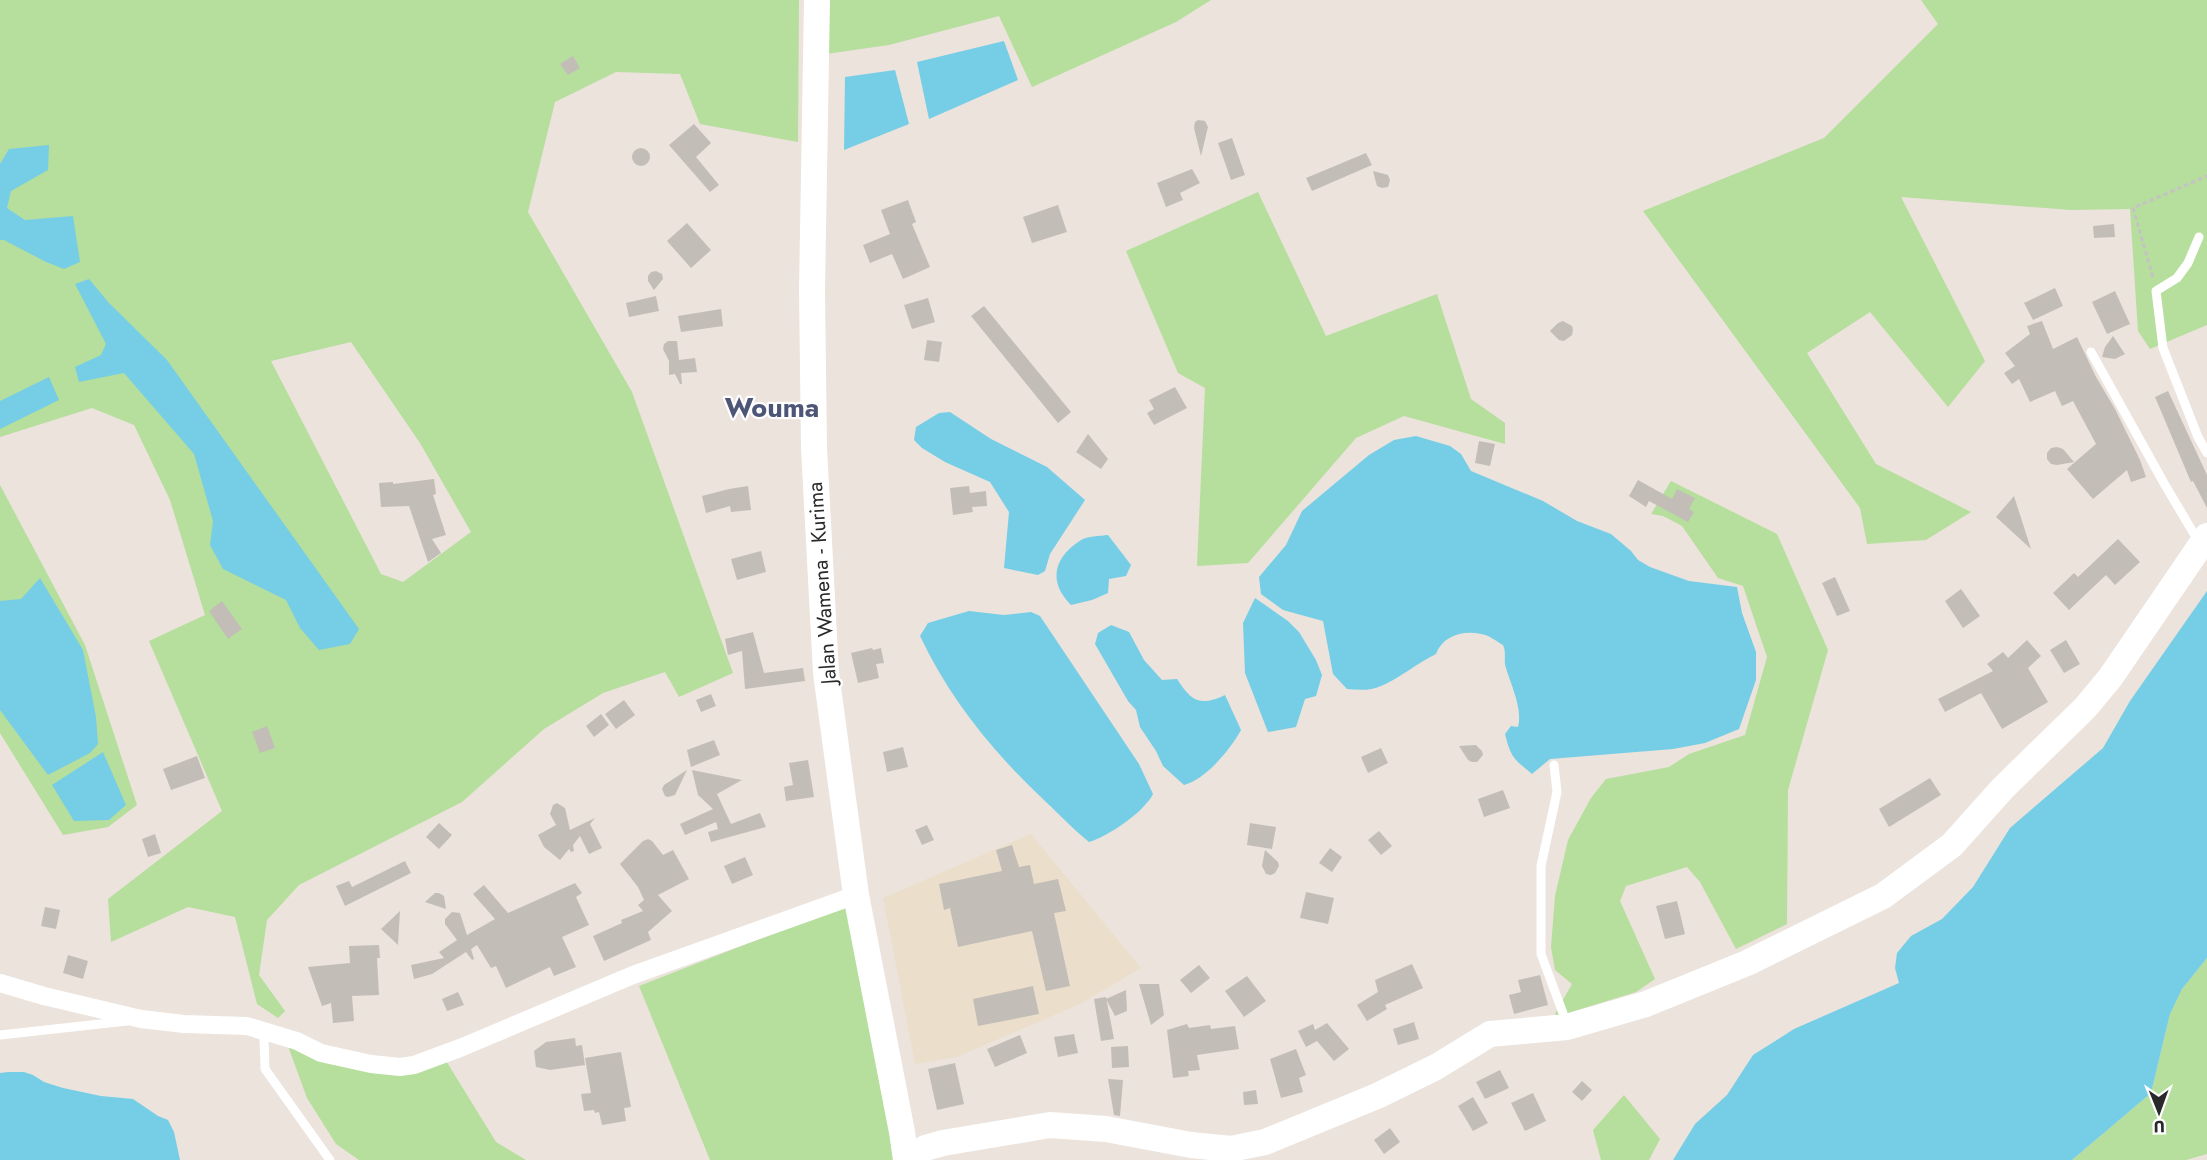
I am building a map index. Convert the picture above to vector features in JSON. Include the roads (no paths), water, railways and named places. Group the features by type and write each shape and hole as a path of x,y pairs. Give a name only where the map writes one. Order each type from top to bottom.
{"street":[{"name":"Jalan Wamena - Kurima","path":"817,0 812,290 814,448 826,673 856,895 906,1160"},
{"path":"912,1160 925,1148 941,1147 1050,1125 1106,1129 1191,1145 1231,1149 1265,1142 1377,1096 1436,1067 1490,1034 1568,1026 1646,1004 1748,963 1883,896 1952,845 2003,788 2085,708 2110,678 2204,541"},
{"path":"0,983 141,1019 184,1024 247,1026 297,1041 321,1053 371,1064 400,1067 414,1065 460,1048 633,975 856,895"}],"lane":[{"path":"2199,237 2188,263 2177,278 2156,291 2163,348 2198,437 2207,453"},
{"path":"2091,352 2165,485 2204,541"},
{"path":"1554,765 1557,792 1541,866 1541,954 1568,1026"},
{"path":"0,1035 141,1019"},
{"path":"272,1032 264,1039 265,1069 330,1160"}],"water":[{"path":"1004,41 1018,80 929,119 917,62"},
{"path":"895,70 909,124 844,150 845,77"},
{"path":"49,145 48,170 11,191 7,208 25,220 73,216 80,262 64,269 0,240 0,164 9,149"},
{"path":"89,279 109,303 167,360 359,629 350,644 319,650 300,628 286,600 223,569 210,545 213,521 194,454 124,373 79,382 75,367 101,355 106,344 75,284"},
{"path":"49,377 59,400 0,429 0,401"},
{"path":"950,412 991,439 1047,467 1085,500 1050,554 1045,571 1038,575 1004,568 1009,512 990,482 945,462 922,448 914,440 916,427 939,413"},
{"path":"1416,436 1450,446 1461,454 1471,471 1543,501 1577,521 1611,534 1638,560 1650,567 1689,581 1737,587 1742,613 1756,652 1756,680 1739,729 1705,743 1673,749 1550,759 1532,774 1514,757 1505,734 1511,726 1518,727 1519,713 1505,665 1503,645 1487,636 1474,633 1460,634 1448,639 1436,654 1377,688 1347,689 1333,674 1323,621 1283,610 1261,594 1259,577 1286,545 1302,511 1369,455 1394,440"},
{"path":"1108,535 1131,565 1126,576 1109,579 1108,593 1071,605 1059,588 1057,571 1059,562 1081,540"},
{"path":"40,578 83,650 96,717 98,744 90,753 48,775 0,710 0,601 21,599"},
{"path":"2207,591 2207,958 2182,989 2170,1014 2151,1093 2072,1160 1673,1160 1695,1124 1727,1095 1753,1055 1794,1029 1899,983 1895,968 1897,953 1911,936 1942,919 1973,887 2010,828 2103,748 2130,701"},
{"path":"1255,598 1288,621 1299,632 1322,675 1316,696 1305,699 1296,727 1268,732 1245,673 1243,623"},
{"path":"969,611 1004,615 1031,612 1040,616 1139,764 1153,794 1142,808 1125,822 1089,842 1008,764 959,704 920,636 928,623"},
{"path":"1111,625 1129,632 1144,660 1162,680 1177,679 1197,700 1209,701 1225,695 1241,730 1217,763 1192,782 1184,785 1163,766 1140,727 1136,710 1128,701 1095,644 1098,633"},
{"path":"103,752 126,805 109,820 74,821 52,785"},
{"path":"24,1072 63,1088 101,1096 133,1099 168,1120 174,1132 180,1160 0,1160 0,1073"}],"district":[{"name":"Wouma","path":"772,407"}]}
